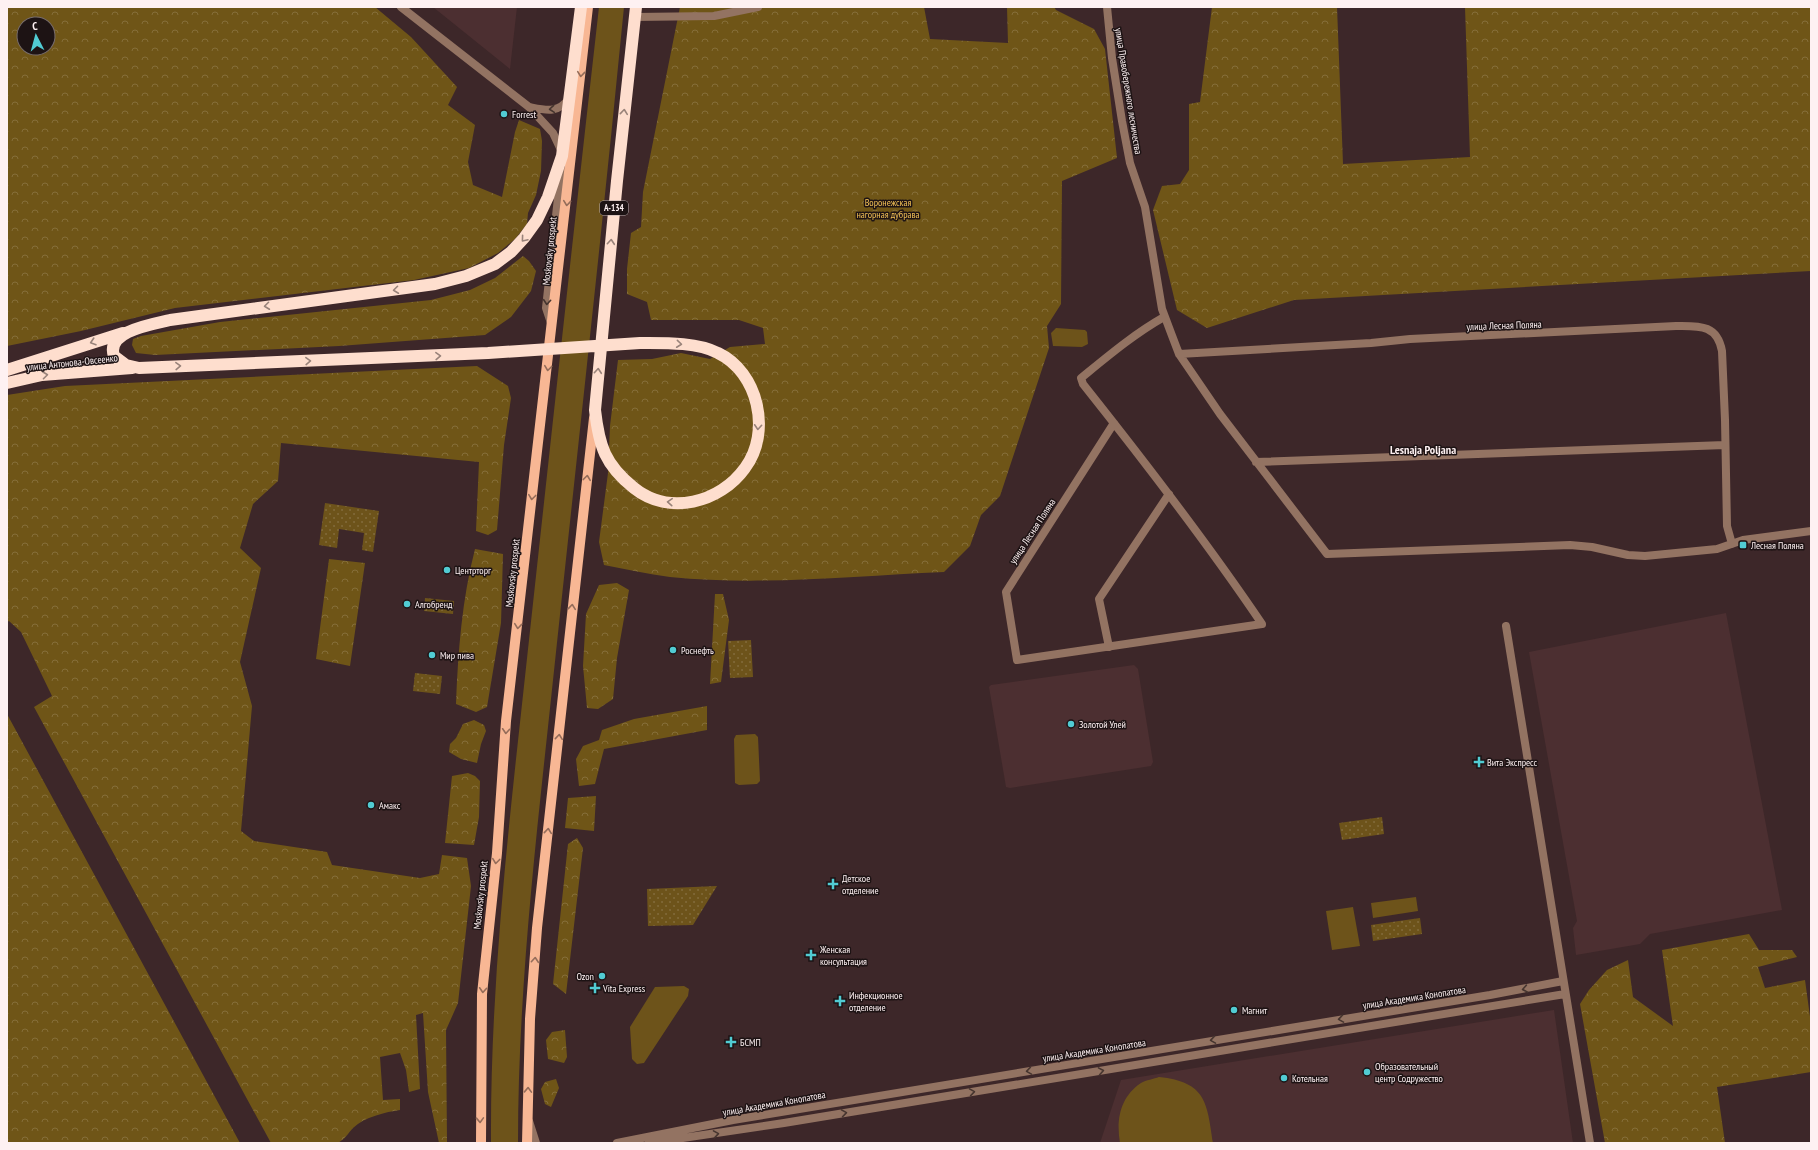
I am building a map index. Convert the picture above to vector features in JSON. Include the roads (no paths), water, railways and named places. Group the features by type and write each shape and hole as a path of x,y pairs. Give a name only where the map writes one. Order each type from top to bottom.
{"highway":[{"name":"улица Антонова-Овсеенко","path":"7,370 130,331 170,320 435,284 466,276 495,264 511,252 524,238 537,220 548,197 562,156 581,7"},
{"name":"А-134","path":"595,410 617,181 636,12"},
{"path":"130,331 114,343 113,352 114,356 121,363 139,368"},
{"name":"улица Антонова-Овсеенко","path":"7,383 42,375 139,368 488,353 640,343 666,343 704,348 718,352 738,367 754,391 758,406 759,418 753,456 746,468 726,488 700,500 669,503 655,501 642,494 622,478 610,465 600,444 595,410"}],"main road":[{"name":"Moskovsky prospekt","path":"481,1143 482,994 497,853 506,721 588,7"},
{"path":"527,1143 530,1019 537,928 595,410"}],"street":[{"path":"401,7 529,107 553,133 558,143 562,156 546,308 552,329"},
{"path":"636,12 714,16 758,7"},
{"name":"улица Правобережного лесничества","path":"1107,7 1112,58 1123,128 1130,163 1145,207 1147,226 1164,317"},
{"path":"529,107 555,110 561,108 570,97"},
{"path":"1169,494 1099,599 1109,647 1262,624 1169,494 1083,384 1081,378 1151,324 1164,317 1179,354 1220,414 1327,554 1570,545 1592,547 1628,555 1645,556 1724,547 1743,540 1811,531"},
{"name":"улица Лесная Поляна","path":"1179,354 1371,344 1452,337 1697,326 1710,330 1720,340 1722,351 1727,526 1732,544"},
{"name":"улица Лесная Поляна","path":"1109,647 1017,660 1006,592 1114,423"},
{"path":"1256,462 1725,445"},
{"path":"1506,626 1590,1143"},
{"name":"улица Академика Конопатова","path":"617,1143 733,1120 1475,997 1563,981"},
{"name":"улица Академика Конопатова","path":"649,1143 800,1120 1565,994"},
{"path":"527,1112 536,1143"},
{"name":"улица Академика Конопатова","path":"629,1140 642,1143"}],"place":[{"name":"Forrest","path":"504,114"},
{"name":"Лесная Поляна","path":"1743,545"},
{"name":"Центрторг","path":"447,570"},
{"name":"Алгобренд","path":"407,604"},
{"name":"Роснефть","path":"673,650"},
{"name":"Мир пива","path":"432,655"},
{"name":"Золотой Улей","path":"1071,724"},
{"name":"Вита Экспресс","path":"1479,762"},
{"name":"Амакс","path":"371,805"},
{"name":"Детское отделение","path":"833,884"},
{"name":"Женская консультация","path":"811,955"},
{"name":"Ozon","path":"602,976"},
{"name":"Vita Express","path":"595,988"},
{"name":"Инфекционное отделение","path":"840,1001"},
{"name":"Магнит","path":"1234,1010"},
{"name":"БСМП","path":"731,1042"},
{"name":"Образовательный центр Содружество","path":"1367,1072"},
{"name":"Котельная","path":"1284,1078"}],"district":[{"name":"Lesnaja Poljana","path":"1423,450"}],"park label":[{"name":"Воронежская нагорная дубрава","path":"888,208"}]}
